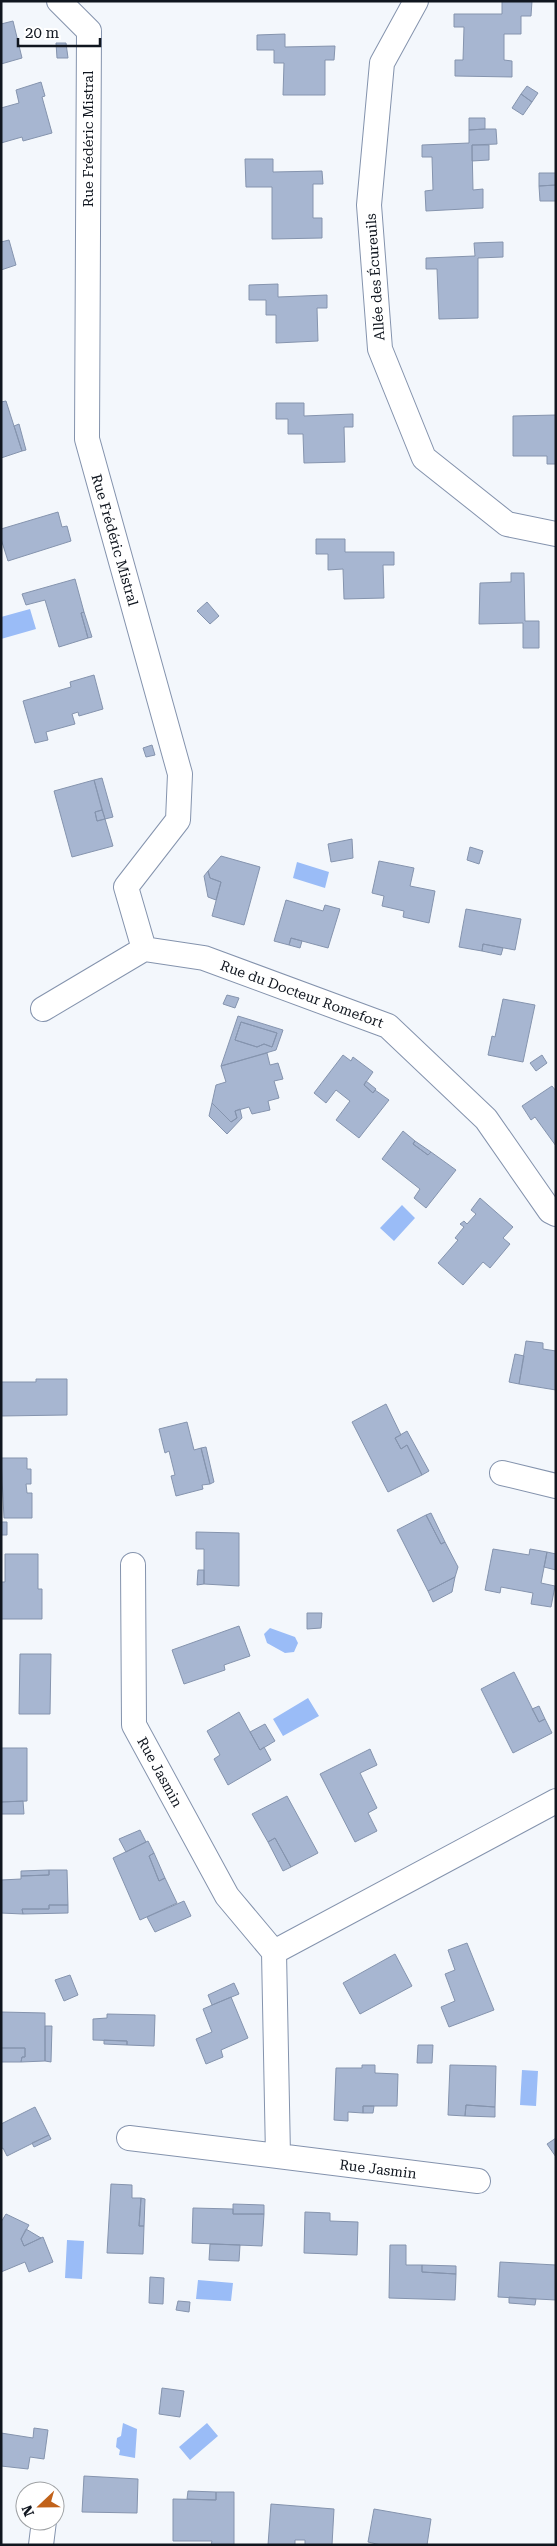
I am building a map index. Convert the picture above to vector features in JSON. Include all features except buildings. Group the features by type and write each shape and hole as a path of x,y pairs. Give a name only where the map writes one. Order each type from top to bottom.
{"street":[{"name":"Rue Frédéric Mistral","path":"59,1 88,31 88,439 180,774 178,820 126,887 144,949"},
{"name":"Allée des Écureuils","path":"416,1 382,64 370,204 380,349 424,458 507,524 556,534"},
{"path":"43,1009 144,949"},
{"name":"Rue du Docteur Romefort","path":"144,949 204,958 388,1026 486,1119 550,1211 556,1214"},
{"path":"502,1473 556,1486"},
{"name":"Rue Jasmin","path":"132,1565 134,1724 227,1896 274,1952"},
{"path":"278,2156 274,1952 556,1801"},
{"name":"Rue Jasmin","path":"129,2138 478,2181"},
{"path":"41,2545 43,2531"}],"water":[{"path":"30,609 36,629 1,639 1,617"},
{"path":"297,862 329,872 325,888 293,878"},
{"path":"402,1205 415,1218 394,1241 380,1228"},
{"path":"270,1628 295,1637 298,1643 294,1652 285,1653 267,1643 264,1634"},
{"path":"308,1698 319,1716 283,1736 273,1719"},
{"path":"522,2070 538,2071 536,2106 520,2105"},
{"path":"67,2240 84,2241 82,2279 65,2278"},
{"path":"198,2280 233,2283 231,2301 196,2299"},
{"path":"123,2423 137,2429 135,2458 119,2455 120,2450 116,2447 117,2438 121,2436"},
{"path":"207,2423 218,2436 190,2460 179,2447"}]}
